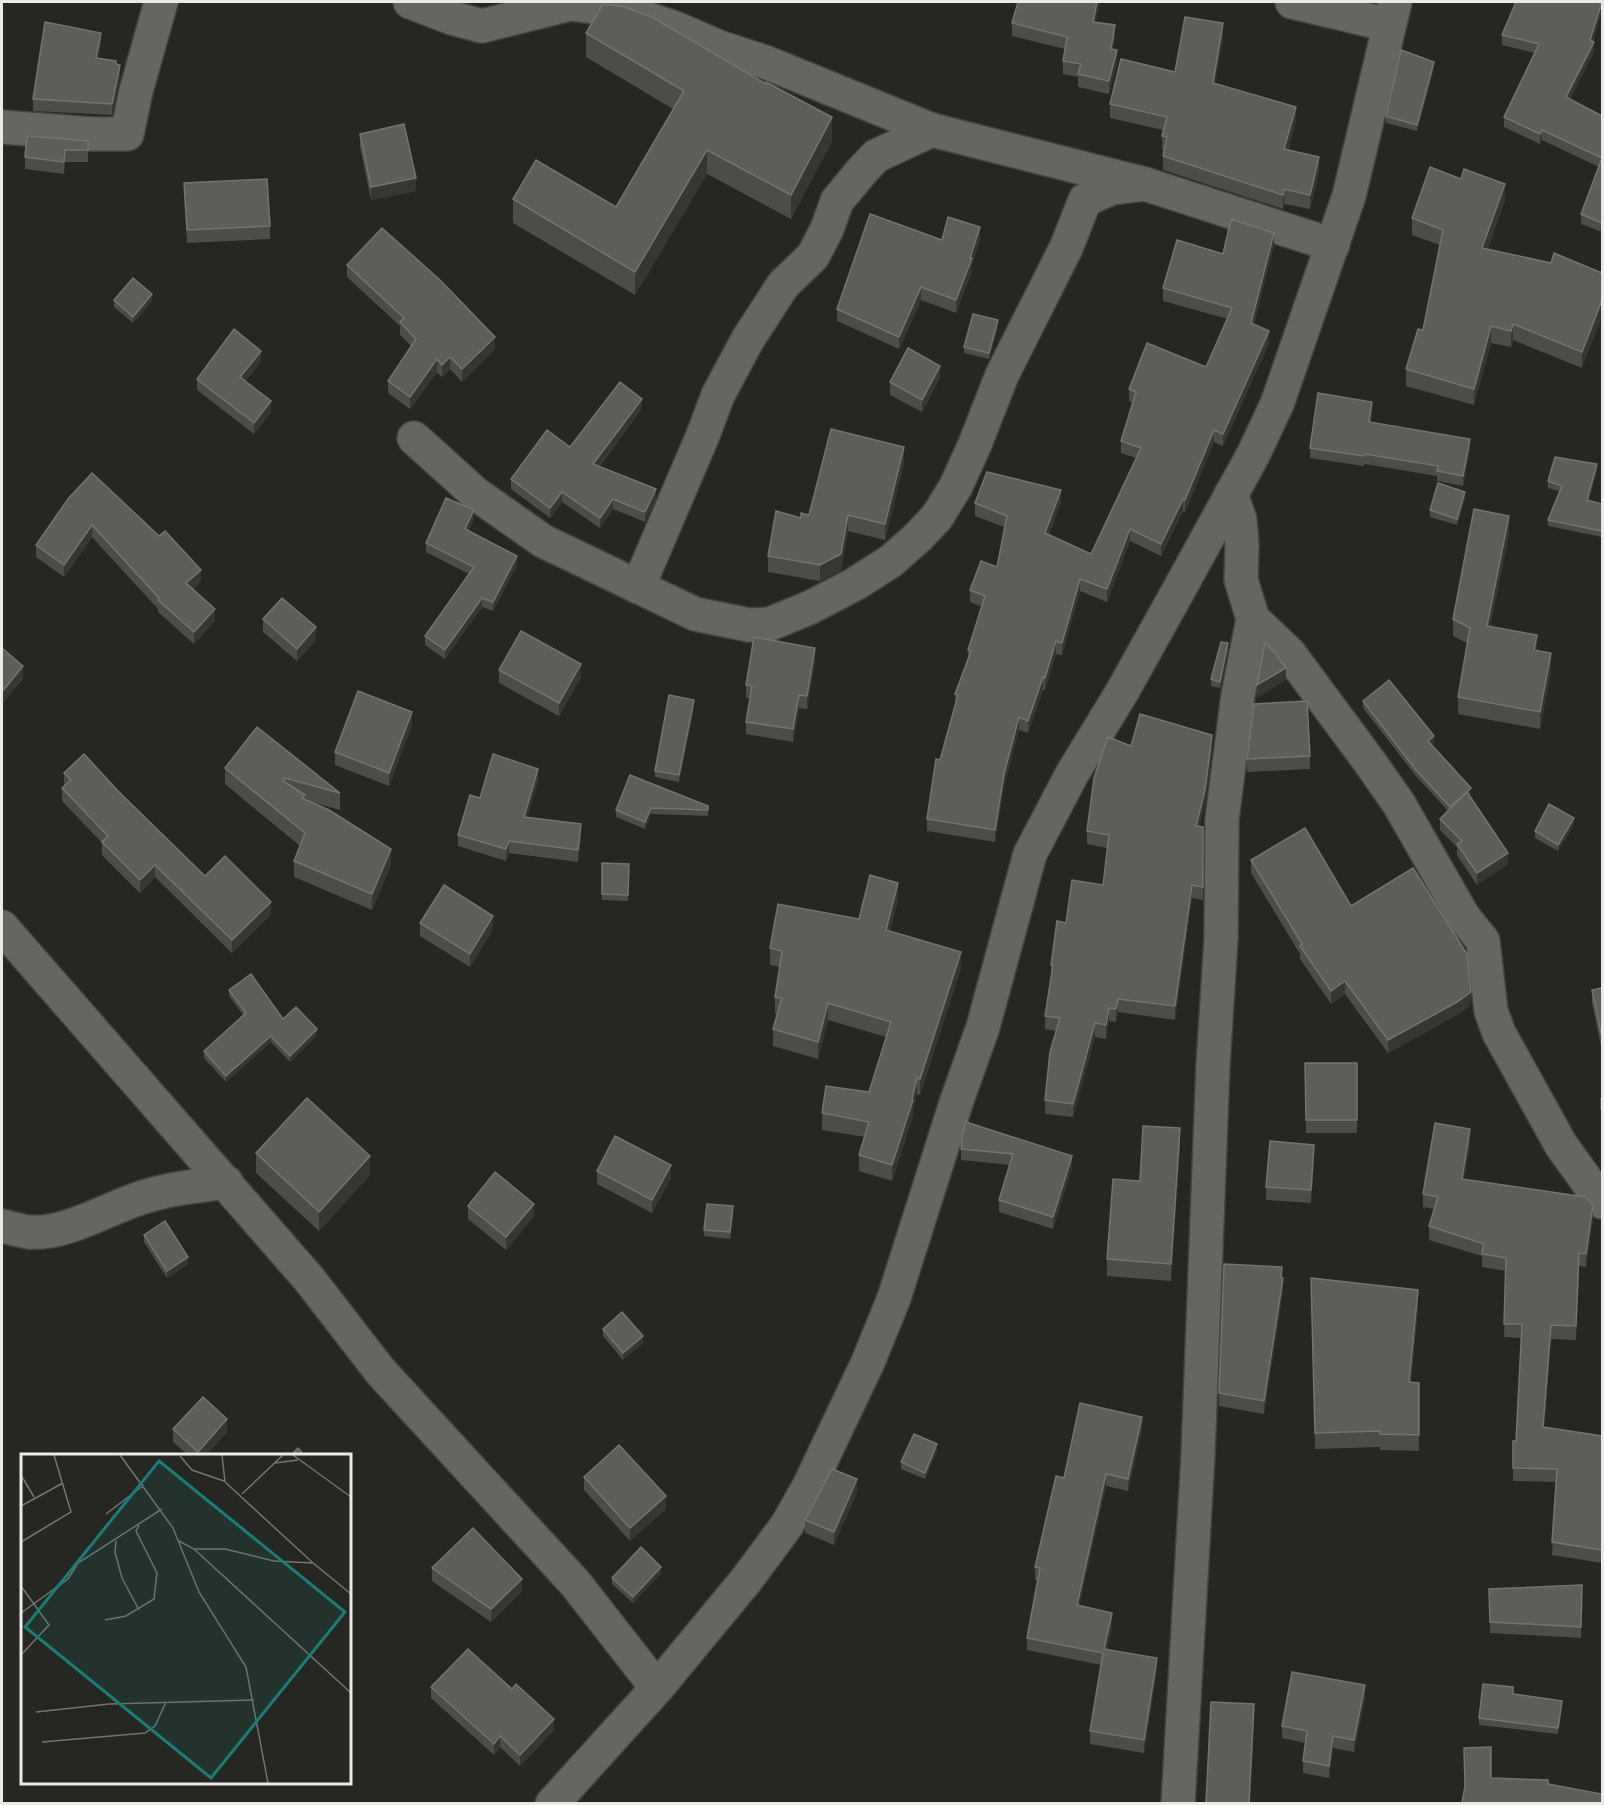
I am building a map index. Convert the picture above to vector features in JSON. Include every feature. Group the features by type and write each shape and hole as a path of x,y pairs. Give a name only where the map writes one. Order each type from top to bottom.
{"street":[{"path":"2,127 93,134 127,134 161,2"},
{"path":"410,2 452,18 482,26 570,4 625,11 776,66 932,130 1145,184 1333,245"},
{"path":"552,1803 657,1688 747,1579 787,1525 809,1486 868,1362 894,1298 956,1103 983,1027 1030,854 1072,774 1127,683 1231,494 1277,404 1349,196 1392,13 1292,2"},
{"path":"638,587 718,395 748,339 783,285 813,256 827,229 837,201 861,172 876,156 932,130"},
{"path":"414,438 476,494 543,541 694,614 749,625 770,624 811,607 855,584 891,561 937,517 956,486 1002,375 1066,248 1085,200 1112,188 1145,184"},
{"path":"1178,1803 1198,1455 1213,1077 1221,939 1222,819 1238,695 1253,619 1241,580 1240,520 1231,494"},
{"path":"1253,619 1289,653 1369,761 1399,804 1463,915 1483,941 1491,1011 1499,1033 1561,1145 1602,1202"},
{"path":"2,927 309,1279 381,1372 575,1583 657,1688"},
{"path":"2,1226 30,1232 55,1229 162,1191 226,1182"}],"building":[{"path":"1018,2 1097,2 1093,22 1115,25 1111,49 1117,50 1109,81 1078,74 1081,64 1063,61 1067,37 1012,23"},
{"path":"1516,2 1602,2 1590,40 1594,42 1566,97 1602,116 1602,158 1542,130 1540,134 1504,117 1539,44 1502,35"},
{"path":"603,4 621,6 652,17 766,84 766,82 832,117 791,195 707,150 635,272 513,199 536,160 616,207 684,91 586,33"},
{"path":"1185,17 1223,23 1213,83 1296,107 1284,149 1319,157 1310,195 1284,189 1283,195 1163,156 1167,137 1162,136 1167,117 1110,104 1121,59 1175,72"},
{"path":"45,22 101,33 96,58 116,61 116,64 120,65 112,104 33,99"},
{"path":"1401,50 1434,62 1417,125 1386,116"},
{"path":"404,124 416,178 371,187 360,134"},
{"path":"27,136 88,141 88,150 65,150 64,162 25,157"},
{"path":"1602,158 1602,223 1581,214"},
{"path":"1430,167 1461,179 1464,169 1505,184 1482,248 1551,263 1554,253 1602,273 1602,300 1582,352 1513,324 1511,331 1491,326 1474,389 1406,369 1418,329 1423,330 1443,230 1412,218"},
{"path":"267,179 270,226 187,230 184,183"},
{"path":"870,214 942,240 948,217 980,227 970,258 972,258 956,300 921,287 899,337 837,309"},
{"path":"1231,219 1274,233 1251,323 1269,331 1223,434 1214,430 1185,500 1183,499 1161,544 1130,529 1107,589 1080,579 1062,643 1056,641 1045,678 1043,677 1028,721 1019,717 1004,774 995,830 927,819 936,759 940,760 958,695 955,694 971,651 968,650 985,596 970,590 981,561 997,567 1007,516 975,503 987,472 1061,490 1045,533 1091,554 1141,448 1121,441 1136,392 1129,389 1147,343 1206,367 1232,308 1163,288 1177,240 1223,254"},
{"path":"382,228 441,281 495,337 462,369 450,357 442,365 437,359 410,397 388,381 416,339 400,322 404,318 347,265"},
{"path":"133,278 152,294 133,317 114,300"},
{"path":"973,314 998,320 989,353 964,347"},
{"path":"234,329 261,351 240,377 271,401 254,423 197,379"},
{"path":"908,348 940,366 922,400 890,382"},
{"path":"620,382 642,399 593,464 656,489 645,512 613,499 600,518 562,492 550,508 511,479 547,430 570,447"},
{"path":"1318,393 1372,402 1369,422 1470,439 1463,476 1437,471 1438,466 1310,448"},
{"path":"831,429 904,447 885,524 848,515 841,554 820,565 768,556 776,511 801,518 801,513 809,515"},
{"path":"1555,457 1597,464 1587,500 1602,504 1602,531 1548,520 1562,486 1548,481"},
{"path":"92,473 159,536 165,531 201,570 186,583 215,609 194,632 158,600 159,598 92,525 64,565 36,545 68,499"},
{"path":"1438,483 1465,492 1457,519 1430,510"},
{"path":"446,498 474,510 465,529 517,556 493,602 482,598 445,650 425,636 474,567 426,543"},
{"path":"1474,509 1509,516 1487,626 1537,635 1534,650 1551,653 1540,712 1458,697 1470,628 1453,619"},
{"path":"282,598 316,627 297,649 263,619"},
{"path":"521,631 581,664 559,703 499,670"},
{"path":"754,637 815,648 807,696 799,695 793,729 746,722 752,686 746,685"},
{"path":"1221,642 1228,643 1220,682 1211,679"},
{"path":"1265,643 1286,668 1257,685"},
{"path":"2,648 23,666 2,692"},
{"path":"1389,680 1434,736 1428,741 1471,788 1450,807 1416,770 1363,701"},
{"path":"358,691 412,712 389,773 335,752"},
{"path":"669,695 694,700 679,775 655,771"},
{"path":"1307,701 1310,756 1247,759 1254,704"},
{"path":"1140,714 1212,735 1205,790 1196,826 1203,827 1203,887 1192,885 1175,1006 1118,999 1116,1009 1109,1008 1106,1025 1095,1023 1073,1104 1045,1100 1050,1052 1060,1018 1045,1016 1057,921 1066,923 1072,880 1103,885 1109,835 1087,831 1094,778 1108,737 1131,746"},
{"path":"257,727 340,793 285,778 283,781 305,795 302,798 329,810 391,849 372,894 294,861 305,833 225,768"},
{"path":"84,754 119,792 205,876 225,856 271,902 232,940 155,865 140,880 102,842 108,836 62,788 71,780 64,773"},
{"path":"493,754 538,769 524,817 581,824 578,850 509,841 506,849 458,835 470,795 480,798"},
{"path":"630,775 708,806 708,810 651,808 645,822 616,810"},
{"path":"1467,792 1508,853 1477,873 1457,844 1462,841 1440,819"},
{"path":"1549,804 1574,818 1558,845 1535,831"},
{"path":"1305,828 1351,906 1413,868 1467,954 1471,992 1388,1040 1345,981 1331,991 1300,946 1302,944 1251,860"},
{"path":"602,863 629,864 628,895 602,894"},
{"path":"870,875 898,883 886,930 961,952 920,1079 917,1078 913,1100 892,1165 859,1155 869,1122 822,1113 826,1086 869,1092 891,1022 828,1003 818,1042 773,1029 782,998 775,997 782,951 770,948 778,904 859,919"},
{"path":"444,885 493,916 470,954 420,923"},
{"path":"251,974 283,1019 296,1007 317,1029 290,1056 271,1036 226,1076 204,1051 246,1013 229,990"},
{"path":"1602,988 1602,1038 1592,990"},
{"path":"1305,1063 1357,1063 1357,1120 1306,1120"},
{"path":"307,1098 370,1156 319,1212 256,1153"},
{"path":"966,1122 1072,1156 1053,1217 999,1200 1013,1154 961,1149"},
{"path":"1435,1123 1470,1129 1462,1179 1585,1197 1593,1205 1586,1254 1579,1253 1576,1326 1551,1325 1543,1427 1602,1436 1602,1550 1552,1542 1557,1469 1513,1468 1522,1324 1504,1324 1506,1258 1482,1254 1484,1244 1429,1226 1438,1197 1423,1194"},
{"path":"1143,1126 1180,1128 1171,1264 1107,1259 1113,1179 1140,1181"},
{"path":"615,1136 671,1165 652,1200 597,1171"},
{"path":"1270,1141 1314,1145 1311,1190 1266,1187"},
{"path":"495,1172 534,1204 506,1237 468,1206"},
{"path":"707,1204 733,1206 730,1232 704,1230"},
{"path":"165,1221 188,1257 167,1271 144,1235"},
{"path":"1224,1264 1282,1267 1281,1278 1283,1278 1264,1401 1219,1393"},
{"path":"1311,1278 1418,1290 1409,1382 1419,1383 1419,1435 1380,1434 1380,1431 1315,1433"},
{"path":"622,1312 643,1336 623,1353 603,1329"},
{"path":"203,1397 227,1419 198,1452 173,1429"},
{"path":"1080,1403 1142,1417 1128,1479 1106,1474 1077,1605 1112,1613 1104,1649 1157,1658 1144,1740 1090,1731 1103,1653 1027,1638 1040,1568 1035,1567 1056,1476 1064,1478"},
{"path":"914,1434 937,1444 925,1473 901,1462"},
{"path":"619,1445 666,1496 630,1528 584,1477"},
{"path":"298,1448 303,1454 292,1454"},
{"path":"832,1469 857,1479 834,1532 805,1520"},
{"path":"473,1528 522,1579 491,1609 432,1568"},
{"path":"641,1547 661,1567 633,1597 612,1578"},
{"path":"1582,1585 1581,1627 1490,1622 1489,1589"},
{"path":"468,1649 512,1689 516,1684 554,1719 520,1755 500,1736 494,1744 431,1687"},
{"path":"1292,1672 1365,1685 1354,1740 1333,1736 1329,1766 1303,1761 1307,1731 1282,1726"},
{"path":"1483,1684 1513,1687 1513,1694 1562,1701 1558,1728 1479,1718"},
{"path":"1211,1702 1254,1704 1249,1803 1206,1803"},
{"path":"1491,1747 1491,1778 1548,1780 1548,1784 1602,1794 1602,1803 1462,1803 1465,1786 1464,1748"}]}
